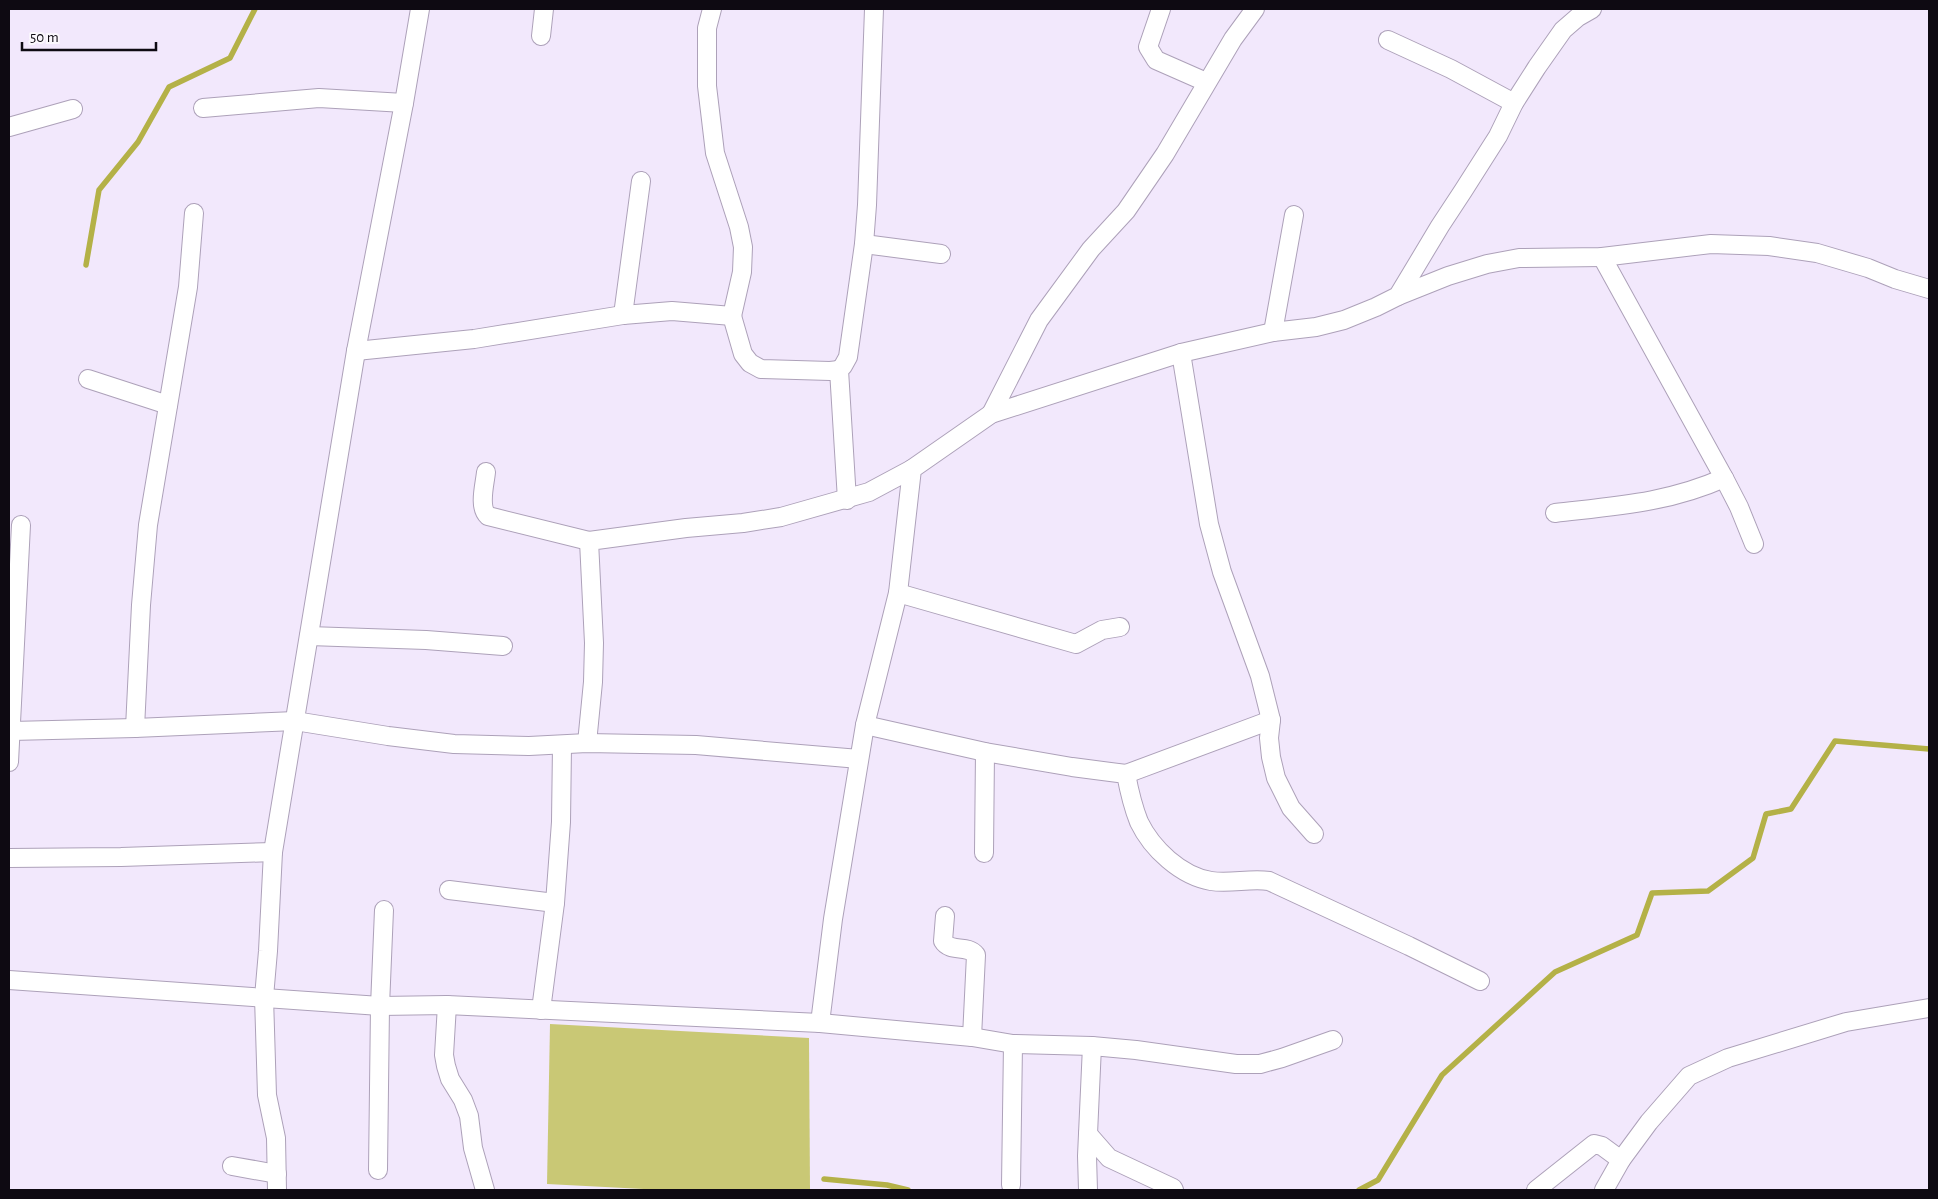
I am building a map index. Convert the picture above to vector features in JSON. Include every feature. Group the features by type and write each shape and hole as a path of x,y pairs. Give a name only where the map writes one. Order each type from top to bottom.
{"street":[{"path":"232,1166 277,1182 276,1138 267,1096 264,997 273,852 356,351 404,103 420,9"},
{"path":"542,36 544,9"},
{"path":"712,9 706,28 707,86 715,153 739,227 743,247 742,272 732,316 742,354 750,363 761,369 830,371 839,370 844,366 848,357 864,244 870,155 874,9"},
{"path":"1161,9 1148,47 1151,52 1156,60 1206,82"},
{"path":"991,414 1039,320 1091,249 1126,211 1165,154 1233,38 1255,9"},
{"path":"1398,296 1498,136 1514,103 1537,67 1563,30 1578,17 1592,9"},
{"path":"1388,40 1451,69 1514,103"},
{"path":"204,108 320,98 404,103"},
{"path":"9,127 73,109"},
{"path":"623,315 641,181"},
{"path":"134,728 148,525 188,287 194,214"},
{"path":"1273,332 1294,215"},
{"path":"864,244 941,254"},
{"path":"486,472 482,507 484,513 488,516 588,540 686,528 743,524 781,517 869,492 912,468 991,414 1181,352 1273,332 1316,327 1344,320 1448,276 1487,264 1519,258 1602,257 1711,244 1770,246 1817,253 1929,289"},
{"path":"1602,257 1724,478 1739,507 1754,544"},
{"path":"356,351 474,339 623,315 672,311 732,316"},
{"path":"1181,352 1209,524 1222,572 1260,676 1271,720 1269,738 1276,778 1291,808 1314,834"},
{"path":"839,370 846,500"},
{"path":"88,380 168,405"},
{"path":"820,1023 832,919 864,725 898,593 912,468"},
{"path":"1555,513 1633,505 1702,488 1724,478"},
{"path":"9,762 21,525"},
{"path":"587,743 593,682 594,643 588,540"},
{"path":"898,593 1076,644 1102,630 1120,627"},
{"path":"309,636 426,640 503,646"},
{"path":"864,725 985,752 1126,774 1271,720"},
{"path":"11,731 295,721 388,736 454,744 562,746 587,743 696,745 859,759"},
{"path":"541,1010 555,903 561,822 562,746"},
{"path":"984,853 985,752"},
{"path":"1126,774 1130,794 1140,822 1154,846 1189,873 1210,880 1231,882 1269,881 1480,981"},
{"path":"9,858 121,857 273,852"},
{"path":"450,890 555,903"},
{"path":"378,1170 380,1006 384,910"},
{"path":"945,916 943,941 945,944 948,946 970,948 976,955 972,1037"},
{"path":"9,980 380,1006 447,1005 820,1023 972,1037 1013,1044 1092,1046 1136,1050 1236,1064 1260,1064 1333,1040"},
{"path":"447,1005 444,1056 446,1066 450,1079 463,1100 469,1116 474,1148 485,1190"},
{"path":"1604,1190 1620,1160 1679,1085 1689,1076 1736,1056 1846,1022 1929,1008"},
{"path":"1011,1185 1013,1044"},
{"path":"1088,1190 1088,1134 1092,1046"},
{"path":"1088,1134 1109,1158 1174,1190"},
{"path":"1536,1190 1594,1144 1602,1146 1620,1160"}],"shaded area":[{"path":"550,1024 809,1038 810,1190 663,1190 547,1184"}],"waterway":[{"path":"86,265 99,190 138,142 169,87 230,58 255,9"},
{"path":"1359,1190 1378,1180 1442,1075 1555,972 1637,935 1652,893 1708,891 1753,858 1766,814 1791,809 1835,741 1929,749"},
{"path":"824,1179 887,1185 908,1190"}]}
